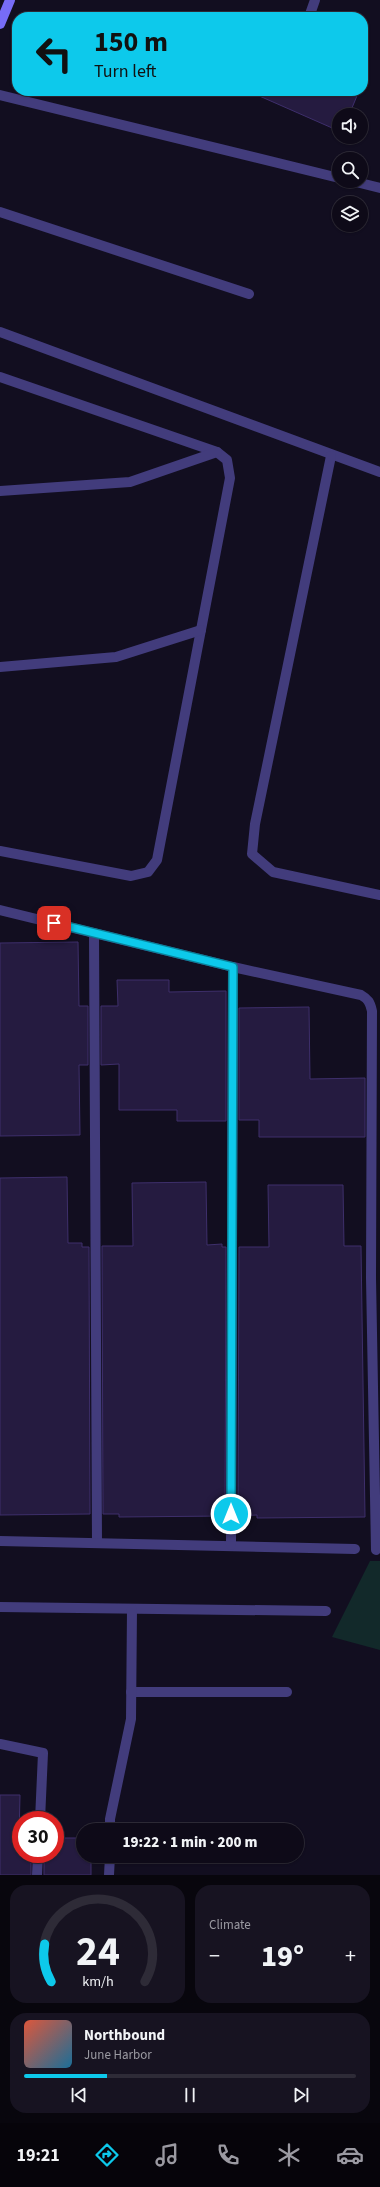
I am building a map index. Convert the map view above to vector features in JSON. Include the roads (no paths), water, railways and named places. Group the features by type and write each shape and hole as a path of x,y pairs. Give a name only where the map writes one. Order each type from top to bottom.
{"street":[{"path":"0,24 10,0"},
{"path":"311,12 315,0"},
{"path":"0,95 332,176"},
{"path":"368,185 380,188"},
{"path":"0,212 249,294"},
{"path":"0,332 331,456 380,472"},
{"path":"0,377 217,452 227,460 230,478 157,860 148,872 131,876 0,851"},
{"path":"0,491 130,482 217,452"},
{"path":"331,456 256,824 252,854 273,872 380,895"},
{"path":"0,667 116,657 201,630"},
{"path":"0,910 233,967 360,995 367,998 370,1003 372,1011 371,1278 376,1550"},
{"path":"94,933 97,1542"},
{"path":"231,1545 233,967"},
{"path":"0,1541 231,1545 355,1549"},
{"path":"0,1607 326,1611"},
{"path":"110,1823 131,1719 132,1609"},
{"path":"131,1692 287,1692"},
{"path":"0,1744 42,1753 40,1811"},
{"path":"37,1875 38,1863"},
{"path":"109,1875 110,1863"}]}
